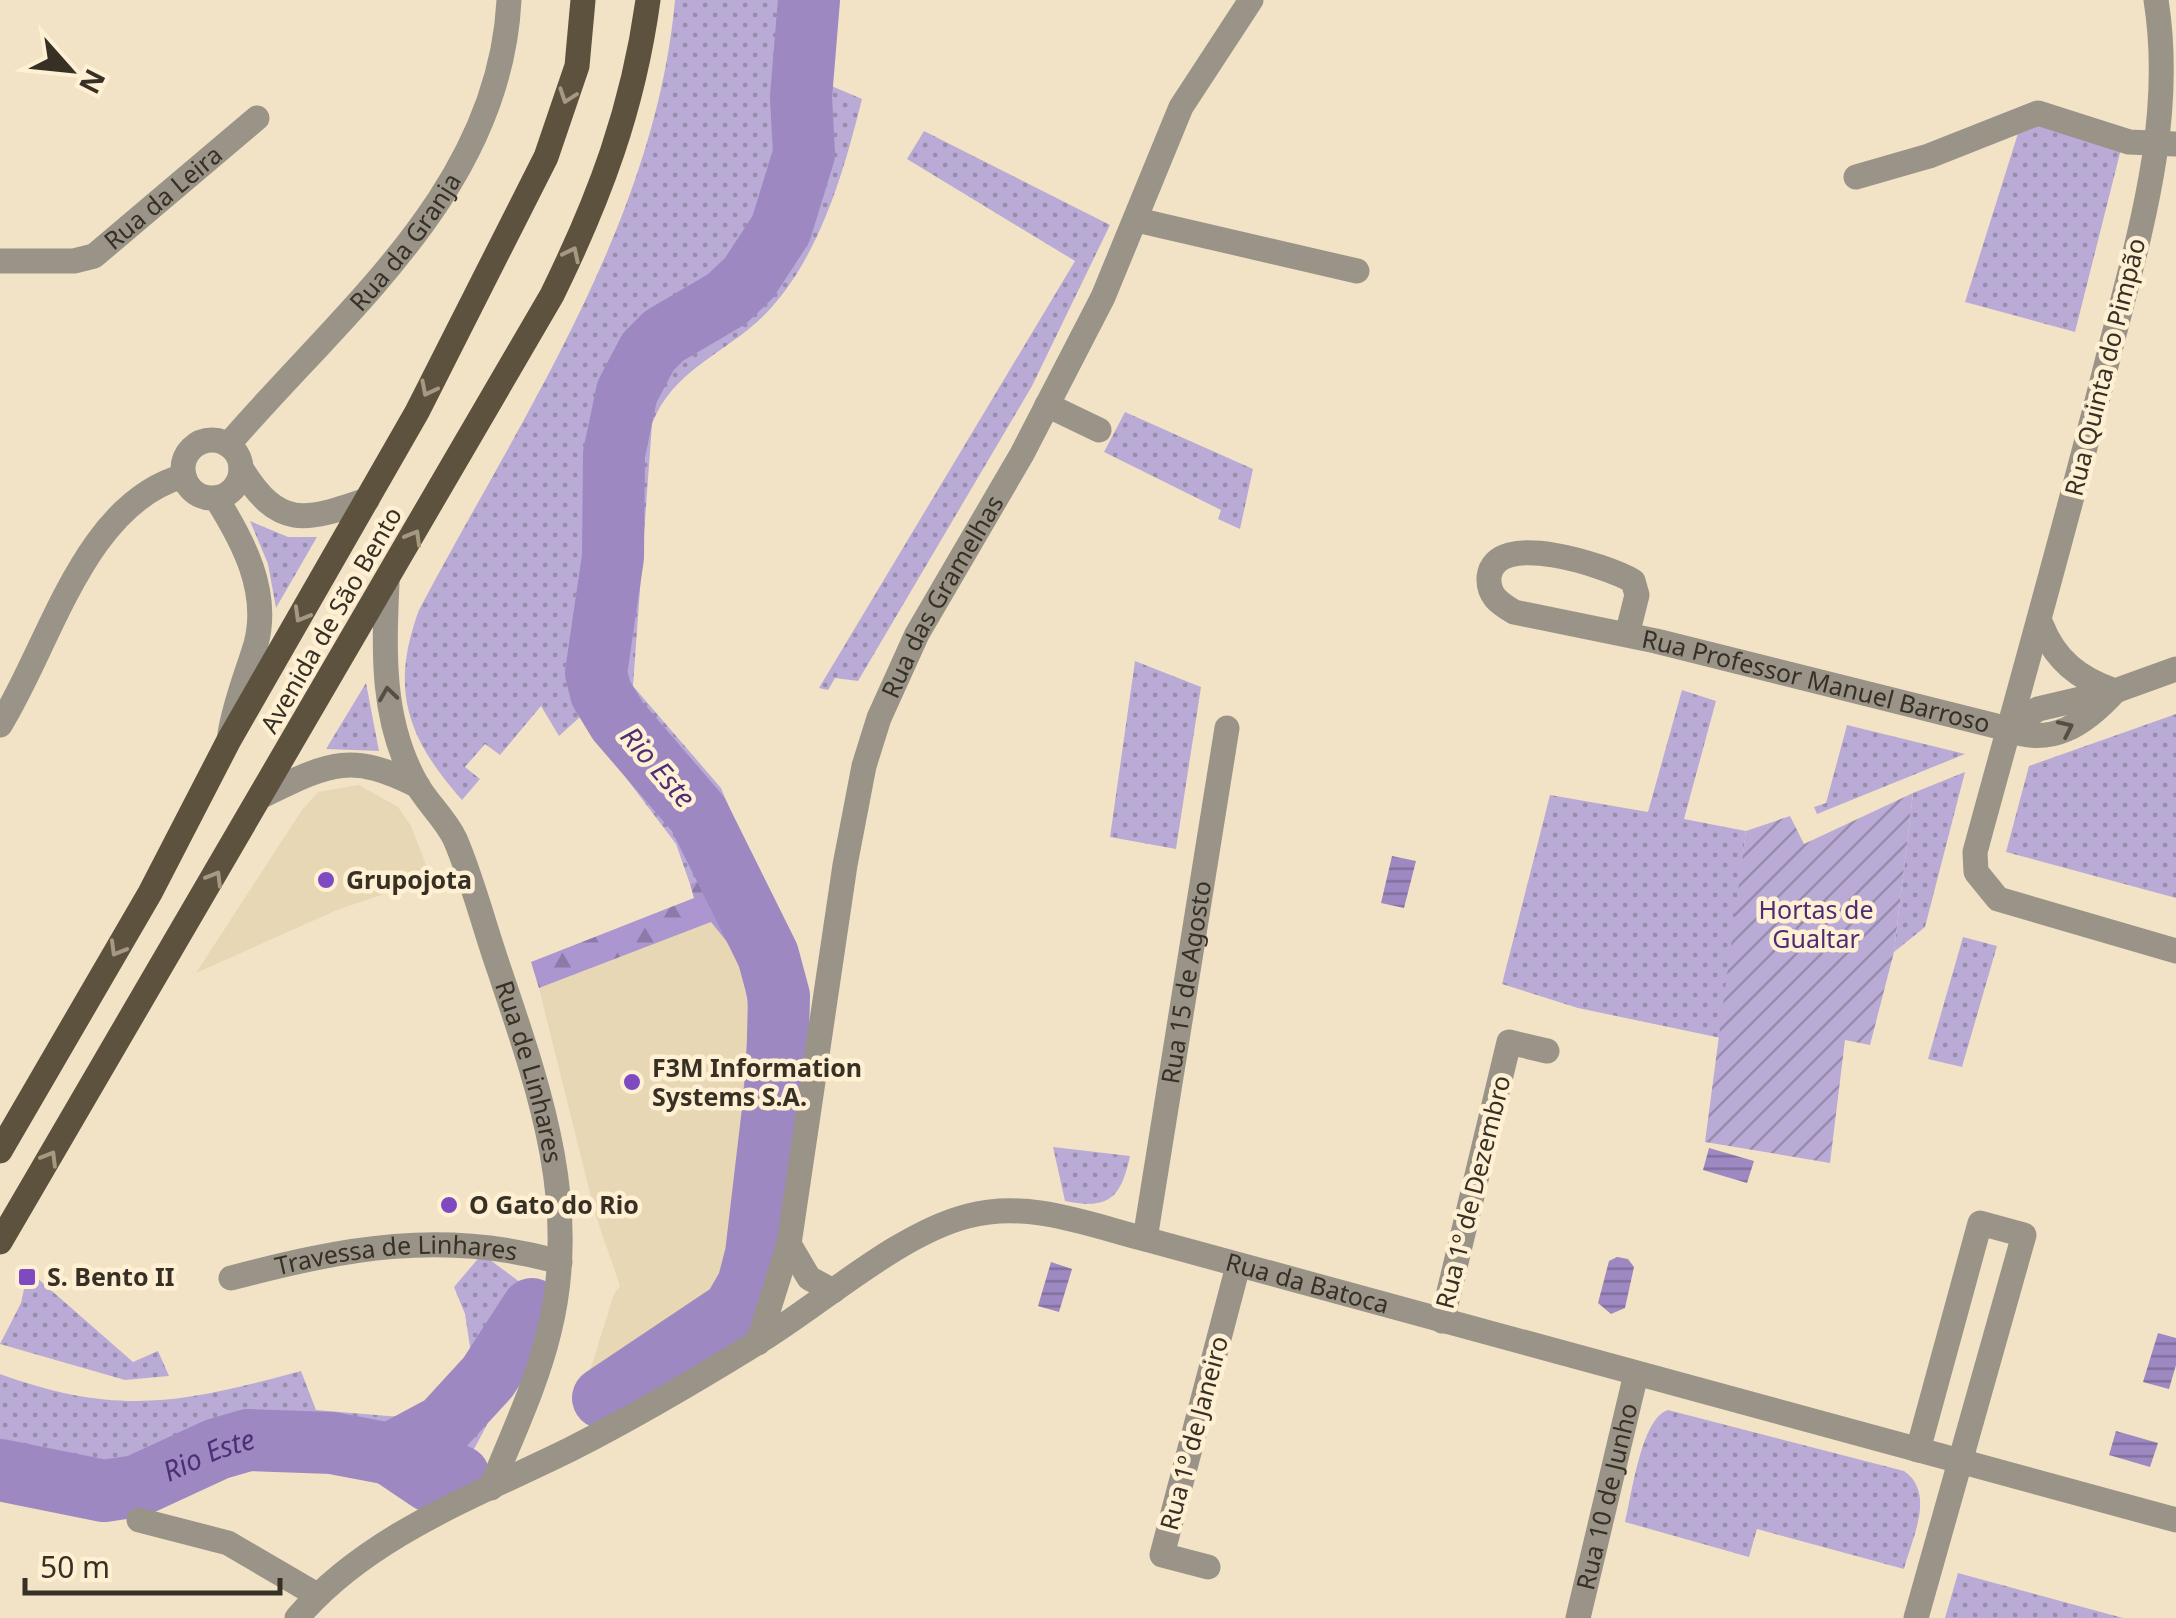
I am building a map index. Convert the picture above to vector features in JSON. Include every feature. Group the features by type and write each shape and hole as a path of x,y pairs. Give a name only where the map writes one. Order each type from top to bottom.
{"main road":[{"name":"Avenida de São Bento","path":"0,1151 150,893 229,740 366,500 546,158 577,66 583,0"},
{"name":"Avenida de São Bento","path":"0,1242 264,796 552,295 616,152 641,51 648,0"}],"street":[{"name":"Rua da Granja","path":"184,476 184,462 201,442 228,444 421,232 476,133 493,89 509,0"},
{"name":"Rua das Gramelhas","path":"758,1343 789,1244 845,864 869,750 910,647 1048,405 1137,220 1162,144 1180,107 1250,0"},
{"name":"Rua Quinta do Pimpão","path":"2156,0 2165,47 2169,144 1975,852 1976,872 1984,888 2015,906 2176,951"},
{"path":"1856,176 1929,156 2038,113 2116,139 2169,144"},
{"name":"Rua da Leira","path":"0,261 74,261 94,256 112,245 257,118"},
{"path":"1137,220 1356,271"},
{"path":"1048,405 1100,430"},
{"path":"228,444 270,508 289,516 318,516 366,500"},
{"path":"216,498 238,482 241,468"},
{"path":"0,724 54,617 112,522 155,484 184,476 190,488 216,498 251,563 259,600 257,640 235,704 229,740"},
{"name":"Rua Professor Manuel Barroso","path":"1627,635 1636,595 1633,581 1618,572 1522,550 1504,553 1492,563 1488,581 1494,600 1514,612 1627,635 2008,729 2038,709 2116,691 2176,669"},
{"name":"Rua de Linhares","path":"388,583 386,685 396,738 418,786 453,836 522,1036 560,1176 560,1262 550,1330 491,1488"},
{"path":"2040,624 2065,664 2090,682 2116,691"},
{"name":"Rua 15 de Agosto","path":"1145,1239 1226,728"},
{"path":"264,796 309,773 351,762 385,769 418,786"},
{"name":"Rua 1º de Dezembro","path":"1442,1321 1509,1042 1547,1050"},
{"name":"Rua da Batoca","path":"491,1488 609,1430 758,1343 832,1291 932,1230 998,1209 1033,1210 1145,1239 2176,1520"},
{"path":"1916,1618 2024,1235 1980,1223 1918,1450"},
{"name":"Travessa de Linhares","path":"231,1278 344,1249 385,1245 473,1244 560,1262"},
{"path":"789,1244 809,1278 832,1291"},
{"name":"Rua 1º de Janeiro","path":"1208,1567 1162,1554 1238,1266"},
{"name":"Rua 10 de Junho","path":"1578,1618 1636,1374"},
{"path":"297,1618 317,1595 399,1534 491,1488"},
{"path":"139,1520 228,1544 317,1595"}],"shaded area":[{"path":"359,785 398,807 411,826 431,878 337,910 196,973 302,810 318,792"},
{"path":"1392,856 1416,861 1404,908 1381,903"},
{"path":"711,922 731,947 746,981 749,1015 737,1179 738,1243 729,1276 690,1318 587,1380 614,1294 620,1286 595,1213 539,988"},
{"path":"1709,1148 1754,1161 1747,1183 1703,1170"},
{"path":"1617,1257 1628,1259 1634,1267 1625,1308 1611,1314 1598,1303 1609,1261"},
{"path":"1051,1262 1072,1269 1059,1312 1038,1306"},
{"path":"2158,1333 2176,1338 2176,1365 2169,1389 2143,1382"},
{"path":"2116,1431 2158,1443 2150,1467 2109,1455"}],"green space":[{"path":"675,0 800,0 792,95 796,136 792,174 776,221 730,287 635,345 619,379 608,422 602,479 606,553 589,679 600,706 617,730 644,765 682,800 697,823 714,874 690,884 676,844 580,717 559,736 541,706 500,755 485,744 465,767 480,779 462,800 428,756 409,712 405,690 405,665 419,610 540,391 612,240 641,162 662,82"},
{"path":"820,81 862,99 829,210 817,236 789,286 771,308 674,388 652,424 633,686 721,788 744,843 723,852 698,798 633,729 607,685 603,656 620,565 624,441 635,393 653,359 672,341 729,307 753,286 787,234 806,174"},
{"path":"2043,124 2121,149 2075,332 1965,302 2020,127"},
{"path":"924,131 1110,225 1032,386 858,681 835,678 828,690 819,688 1075,261 907,159"},
{"path":"1125,412 1253,469 1240,529 1218,519 1221,510 1104,452"},
{"path":"250,521 288,537 317,537 276,608 268,564"},
{"path":"1135,661 1201,687 1176,849 1110,837"},
{"path":"366,683 379,751 326,749"},
{"path":"1682,690 1716,701 1684,819 1746,831 1721,1038 1578,1008 1502,984 1550,795 1648,812"},
{"path":"2176,714 2176,898 2006,852 2029,766"},
{"path":"1847,725 1965,754 1817,814 1814,807 1826,803"},
{"path":"1965,772 1925,927 1894,952 1913,793"},
{"name":"Hortas de Gualtar","path":"1913,793 1894,952 1870,1045 1845,1040 1830,1163 1705,1142 1746,831 1790,816 1804,844"},
{"path":"714,874 766,994 768,1029 761,1130 746,1250 727,1302 715,1315 681,1341 586,1396 587,1380 690,1318 729,1276 738,1243 737,1179 749,1015 745,981 731,947 711,922 539,988 531,962 694,898 690,884"},
{"path":"1963,937 1997,946 1962,1067 1928,1059"},
{"path":"1053,1147 1130,1156 1117,1191 1103,1202 1065,1201"},
{"path":"482,1254 524,1285 535,1304 486,1426 460,1471 437,1493 415,1502 395,1480 243,1454 150,1491 131,1511 83,1513 0,1489 0,1374 80,1396 150,1401 220,1391 301,1371 316,1410 425,1419 474,1373 465,1314 454,1287"},
{"path":"28,1270 133,1362 158,1351 169,1376 125,1380 0,1344 21,1303"},
{"path":"1668,1410 1904,1471 1914,1480 1920,1504 1904,1569 1757,1529 1749,1557 1625,1522 1644,1442 1659,1416"},
{"path":"1958,1573 2123,1618 1945,1618"}],"waterway":[{"name":"Rio Este","path":"603,1398 733,1311 748,1285 756,1254 777,1076 779,996 768,955 698,814 618,721 601,693 596,673 613,557 614,454 627,392 648,352 664,336 727,299 749,278 781,229 804,154 801,97 809,0"},
{"name":"Rio Este","path":"0,1470 104,1491 137,1486 217,1449 248,1440 332,1443 390,1454 444,1425 488,1377 532,1309"},
{"path":"390,1454 430,1481 459,1476"}],"place":[{"name":"Grupojota","path":"326,880"},
{"name":"F3M Information Systems S.A.","path":"632,1082"},
{"name":"O Gato do Rio","path":"449,1205"},
{"name":"S. Bento II","path":"27,1277"}]}
